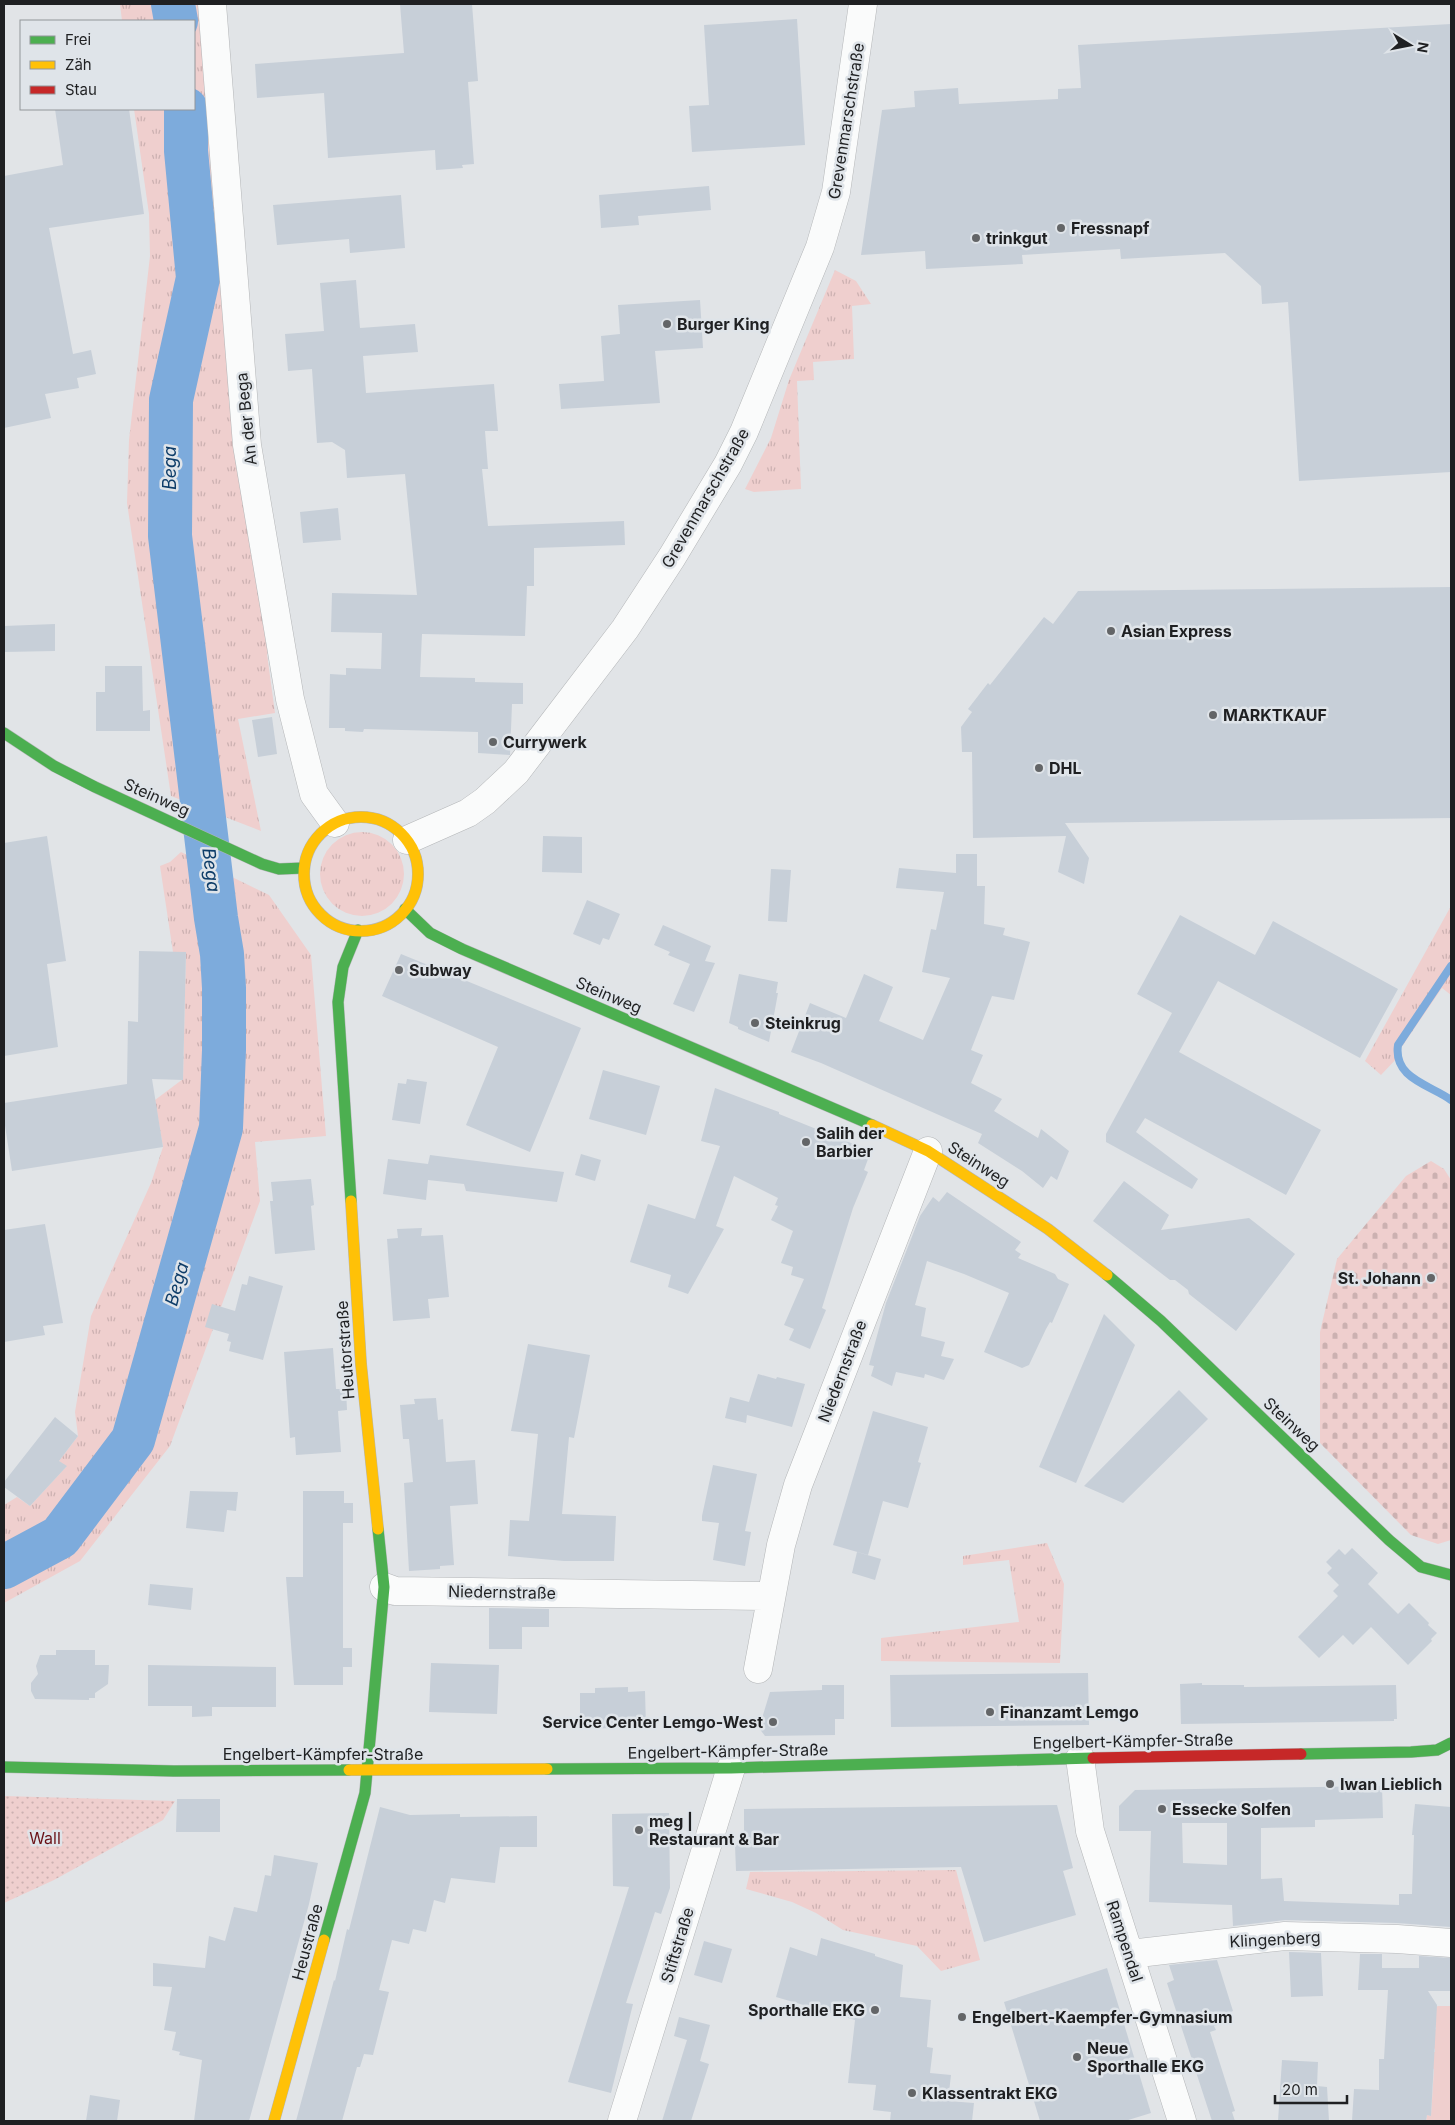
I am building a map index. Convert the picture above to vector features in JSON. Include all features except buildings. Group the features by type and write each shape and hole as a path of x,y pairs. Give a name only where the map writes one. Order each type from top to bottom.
{"street":[{"name":"An der Bega","path":"212,4 247,445 290,699 314,794 335,823"},
{"name":"Grevenmarschstraße","path":"407,840 468,813 485,801 516,772 625,629 672,557 728,464 744,432 820,247 829,220 836,192 863,4"},
{"name":"Steinweg","path":"4,733 54,766 95,787 164,817 262,864 279,869 304,868"},
{"path":"367,817 383,821 397,830 407,840 414,852 417,878 415,890 405,909 388,924 370,930 345,928 332,923 319,913 308,892 304,868 309,850 320,834 335,823 351,818 367,817"},
{"name":"Steinweg","path":"405,909 430,933 462,949 884,1130 928,1151 1048,1229 1101,1270 1161,1321 1389,1540 1421,1567 1451,1575"},
{"name":"Heutorstraße","path":"358,930 343,968 338,1002 361,1364 384,1587 368,1770"},
{"name":"Niedernstraße","path":"758,1669 781,1545 798,1486 928,1151"},
{"name":"Niedernstraße","path":"384,1587 394,1590 771,1596"},
{"name":"Engelbert-Kämpfer-Straße","path":"4,1767 174,1771 731,1768 1080,1758 1411,1752 1437,1750 1451,1743"},
{"name":"Rampendal","path":"1080,1758 1090,1831 1182,2121"},
{"name":"Stiftstraße","path":"622,2121 731,1768"},
{"name":"Heustraße","path":"274,2121 365,1793 368,1770"},
{"name":"Klingenberg","path":"1130,1954 1285,1936 1397,1938 1451,1943"}],"green space":[{"path":"120,4 204,4 273,652 267,654 275,713 238,719 261,831 171,796 127,503 129,440 150,256 149,214 134,110 195,110 195,20 122,20"},
{"path":"835,270 856,281 871,304 852,306 854,359 813,362 814,380 797,381 801,489 754,492 745,489 771,438 789,380"},
{"path":"362,832 385,839 397,851 404,874 397,897 385,909 362,916 339,909 327,897 320,874 327,851 339,839"},
{"path":"181,852 269,895 311,955 326,1136 255,1142 260,1201 170,1446 80,1561 4,1603 4,1505 17,1497 30,1506 66,1467 59,1461 78,1436 75,1412 91,1316 151,1183 163,1147 155,1100 183,1079 186,952 173,952 160,866 170,862"},
{"path":"1451,906 1451,995 1442,988 1401,1048 1399,1056 1381,1075 1365,1061"},
{"name":"St. Johann","path":"1431,1161 1444,1169 1451,1180 1451,1540 1438,1544 1411,1535 1320,1443 1320,1332 1337,1259 1406,1176"},
{"path":"1047,1543 1064,1584 1060,1663 881,1661 881,1638 1019,1622 1009,1560 963,1565 963,1556"},
{"name":"Wall","path":"4,1796 175,1801 163,1820 54,1880 4,1903"},
{"path":"956,1870 980,1960 941,1971 917,1946 843,1930 816,1913 792,1902 746,1889 750,1872"},
{"path":"1438,2006 1451,2006 1451,2121 1426,2121 1427,2115 1431,2116 1434,2069 1430,2069 1431,2052 1435,2052 1435,2049 1431,2048 1433,2030 1436,2029 1433,2026 1434,2008"}],"waterway":[{"name":"Bega","path":"173,4 176,20"},
{"name":"Bega","path":"4,1567 60,1537 133,1440 221,1128 224,1050 222,954 216,918 170,536 171,400 198,278 186,151 186,110"},
{"path":"1451,966 1398,1045 1398,1057 1401,1066 1407,1073 1415,1080 1451,1100"}],"traffic: fast":[{"path":"4,733 54,766 95,787 262,864 279,869 304,868"},
{"path":"405,909 430,933 462,949 872,1125"},
{"path":"351,1201 338,1002 343,967 358,930"},
{"path":"1107,1275 1161,1321 1389,1540 1421,1567 1451,1575"},
{"path":"324,1940 365,1793 384,1587 378,1529"},
{"path":"1301,1754 1411,1752 1437,1750 1451,1743"},
{"path":"547,1769 731,1768 1093,1758"},
{"path":"4,1767 174,1771 349,1770"}],"traffic: slow":[{"path":"361,817 383,822 401,834 413,852 418,874 413,896 401,914 383,926 361,931 339,926 321,914 309,896 304,874 309,852 321,834 339,822 361,817"},
{"path":"872,1125 928,1151 1048,1229 1107,1275"},
{"path":"351,1201 361,1364 378,1529"},
{"path":"349,1770 547,1769"},
{"path":"274,2121 324,1940"}],"traffic: jam":[{"path":"1093,1758 1301,1754"}],"place":[{"name":"Fressnapf","path":"1061,228"},
{"name":"trinkgut","path":"976,238"},
{"name":"Burger King","path":"667,324"},
{"name":"Asian Express","path":"1111,631"},
{"name":"MARKTKAUF","path":"1213,715"},
{"name":"Currywerk","path":"493,742"},
{"name":"DHL","path":"1039,768"},
{"name":"Subway","path":"399,970"},
{"name":"Steinkrug","path":"755,1023"},
{"name":"Salih der Barbier","path":"806,1142"},
{"name":"St. Johann","path":"1431,1278"},
{"name":"Finanzamt Lemgo","path":"990,1712"},
{"name":"Service Center Lemgo-West","path":"773,1722"},
{"name":"Iwan Lieblich","path":"1330,1784"},
{"name":"Essecke Solfen","path":"1162,1809"},
{"name":"meg | Restaurant & Bar","path":"639,1830"},
{"name":"Sporthalle EKG","path":"875,2010"},
{"name":"Engelbert-Kaempfer-Gymnasium","path":"962,2017"},
{"name":"Neue Sporthalle EKG","path":"1077,2057"},
{"name":"Klassentrakt EKG","path":"912,2093"}]}
